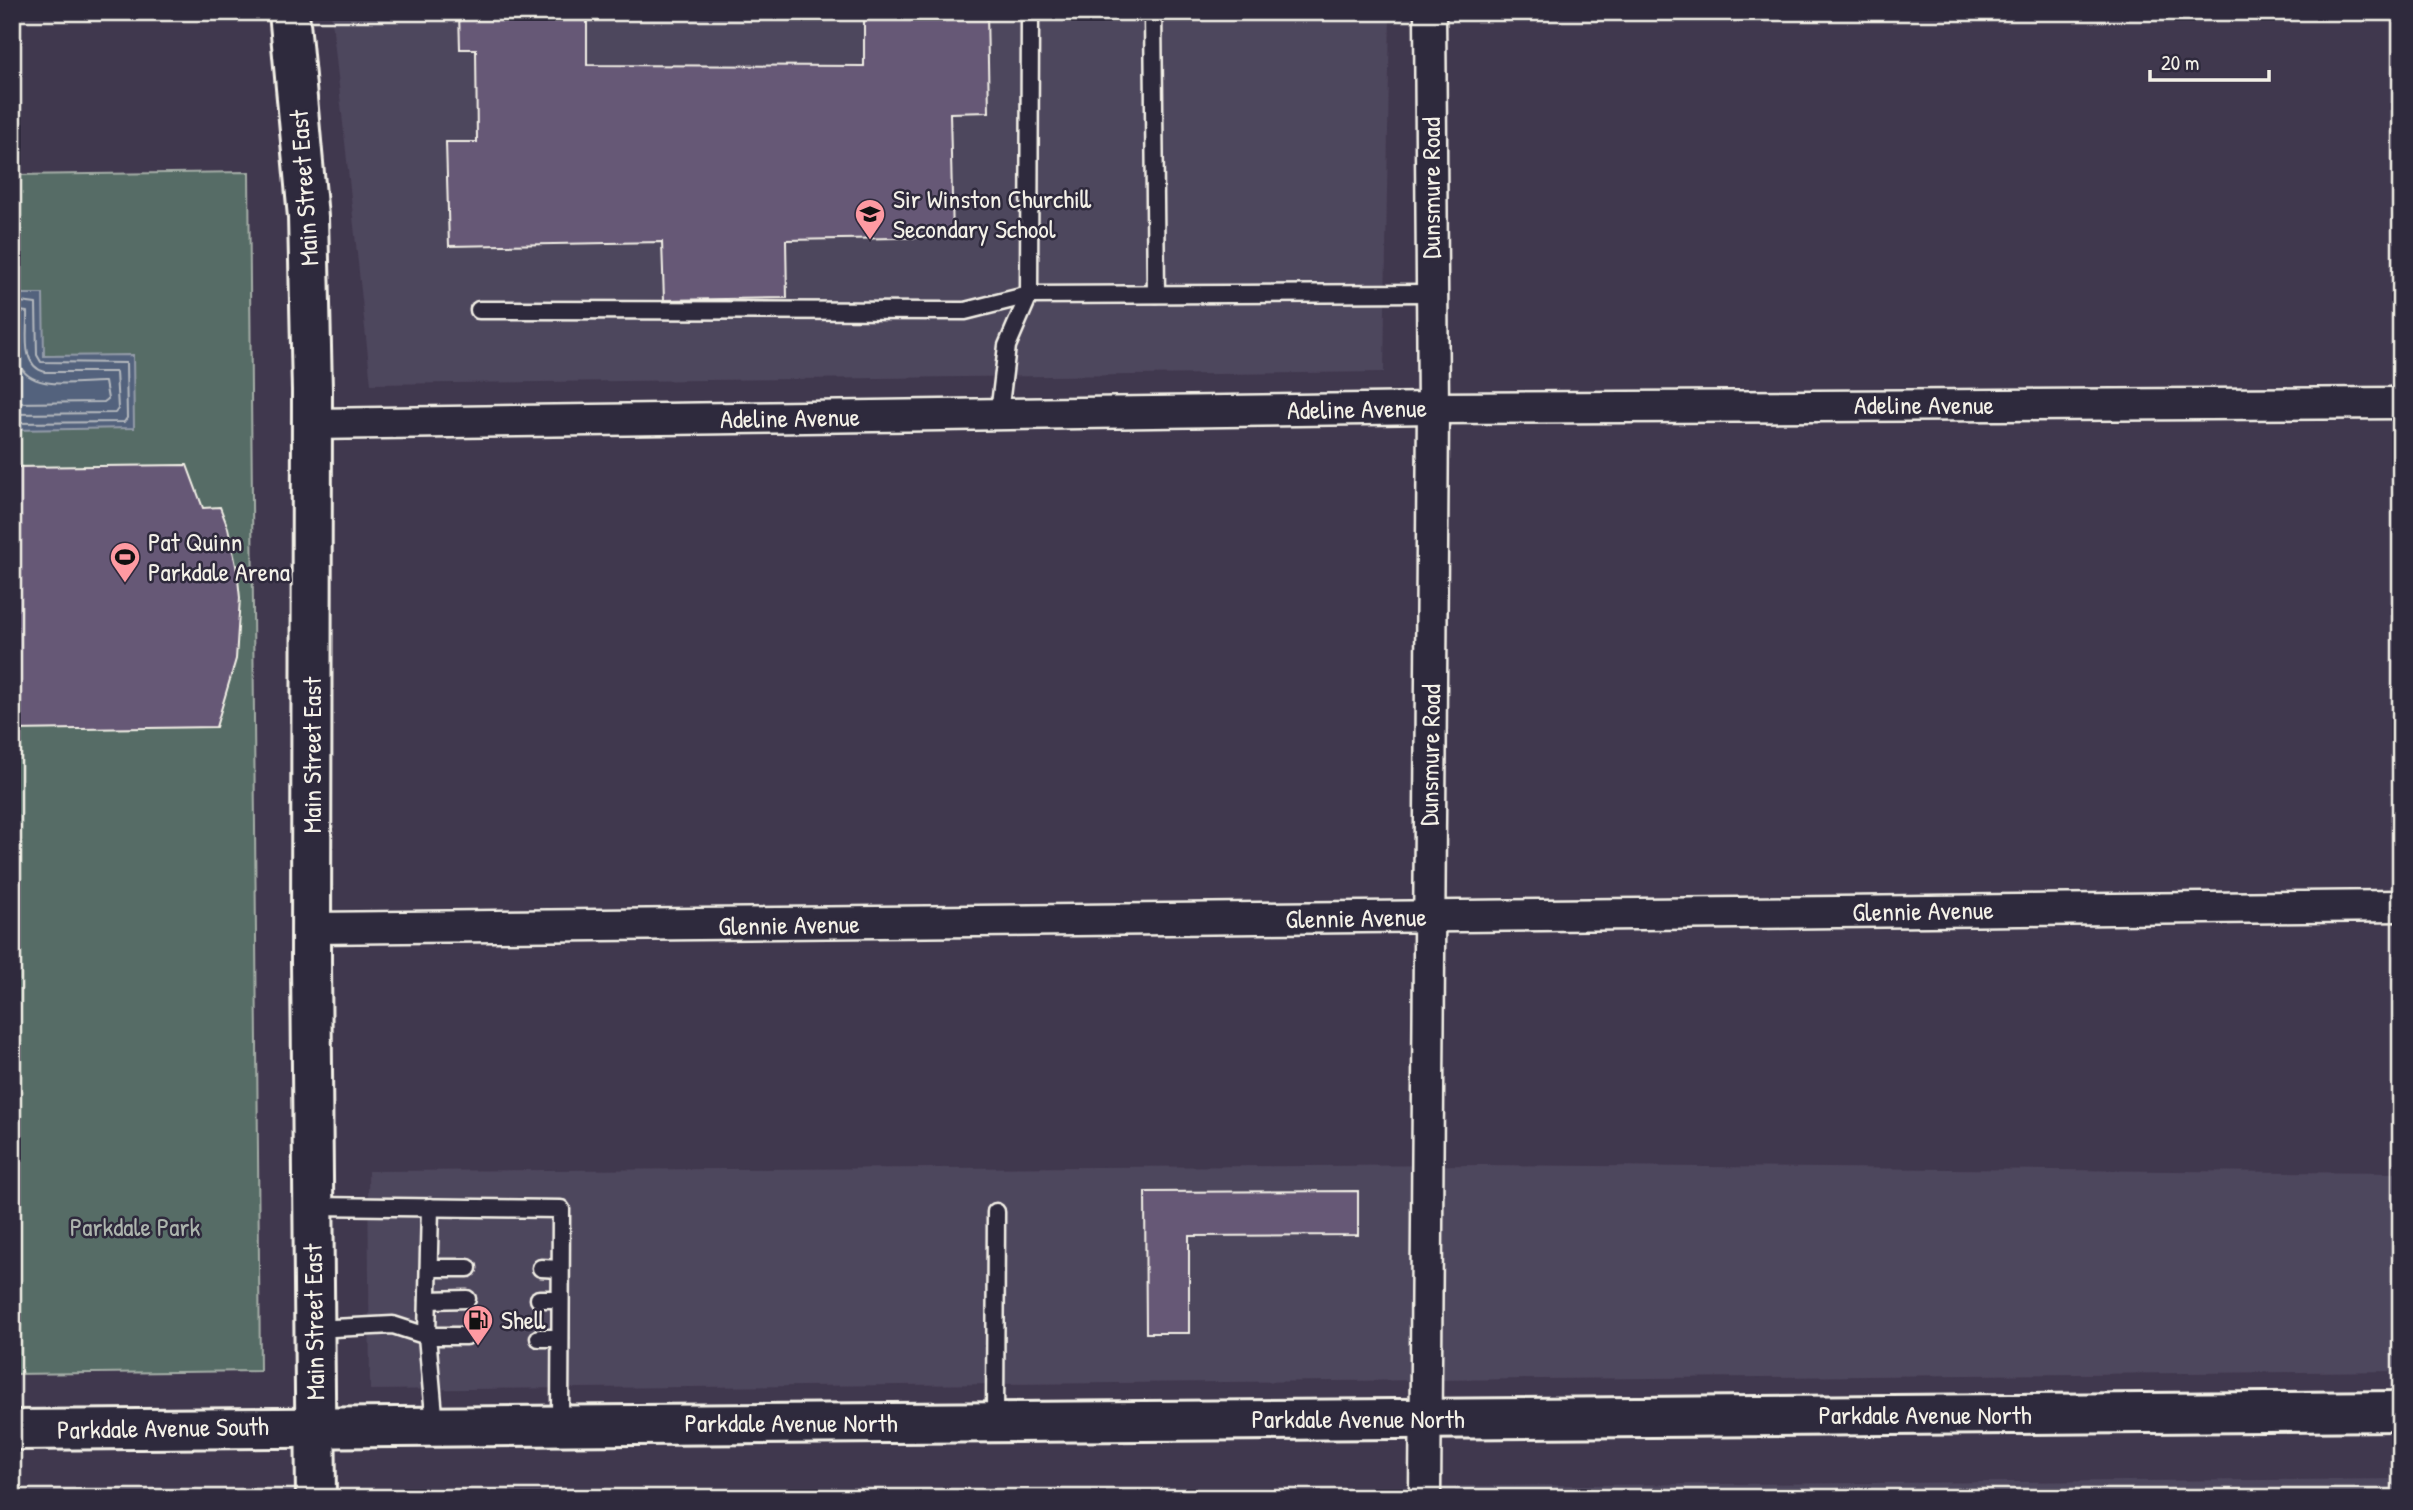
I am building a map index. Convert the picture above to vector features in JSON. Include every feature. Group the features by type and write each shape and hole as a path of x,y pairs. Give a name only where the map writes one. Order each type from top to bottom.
{"main road":[{"name":"Main Street East","path":"289,12 309,217 313,424 313,1329 316,1498"},
{"name":"Parkdale Avenue North","path":"315,1427 2401,1411"},
{"name":"Parkdale Avenue South","path":"12,1430 315,1427"}],"street":[{"name":"Dunsmure Road","path":"1425,1498 1433,408 1430,12"},
{"name":"Adeline Avenue","path":"313,424 1433,408 2401,403"},
{"name":"Glennie Avenue","path":"312,928 2401,906"}],"lane":[{"path":"999,414 1007,346 1029,295 1030,12"},
{"path":"1153,12 1156,294"},
{"path":"480,310 964,311 1029,295 1432,293"},
{"path":"313,1206 561,1209 560,1425"},
{"path":"430,1207 427,1336 435,1426"},
{"path":"995,1422 996,1212"},
{"path":"429,1268 468,1269"},
{"path":"541,1268 560,1269"},
{"path":"539,1299 560,1299"},
{"path":"428,1300 467,1300"},
{"path":"313,1329 393,1325 427,1336 466,1336"},
{"path":"539,1338 560,1338"}],"shaded area":[{"name":"Sir Winston Churchill Secondary School","path":"331,12 1390,12 1384,372 371,384"},
{"path":"1485,1165 2401,1173 2401,1371 370,1390 368,1171"},
{"path":"2401,1479 2401,1498 1455,1498 1455,1486"},
{"path":"30,1488 733,1493 734,1498 30,1498"}],"green space":[{"name":"Parkdale Park","path":"249,172 260,1371 12,1374 12,175"}],"water":[{"path":"12,294 43,294 44,356 133,355 134,428 12,430"}],"building":[{"path":"459,12 587,12 587,65 864,66 864,12 987,12 989,112 950,113 953,237 786,240 787,298 664,300 662,242 449,246 446,142 477,142 476,49 460,49"},
{"name":"Pat Quinn Parkdale Arena","path":"187,465 203,508 220,507 228,528 237,570 240,598 236,659 216,727 12,730 12,467"},
{"path":"1358,1191 1358,1235 1189,1236 1189,1333 1146,1333 1145,1192"}],"place":[{"name":"Sir Winston Churchill Secondary School","path":"870,241"},
{"name":"Pat Quinn Parkdale Arena","path":"125,584"},
{"name":"Shell","path":"478,1347"}]}
